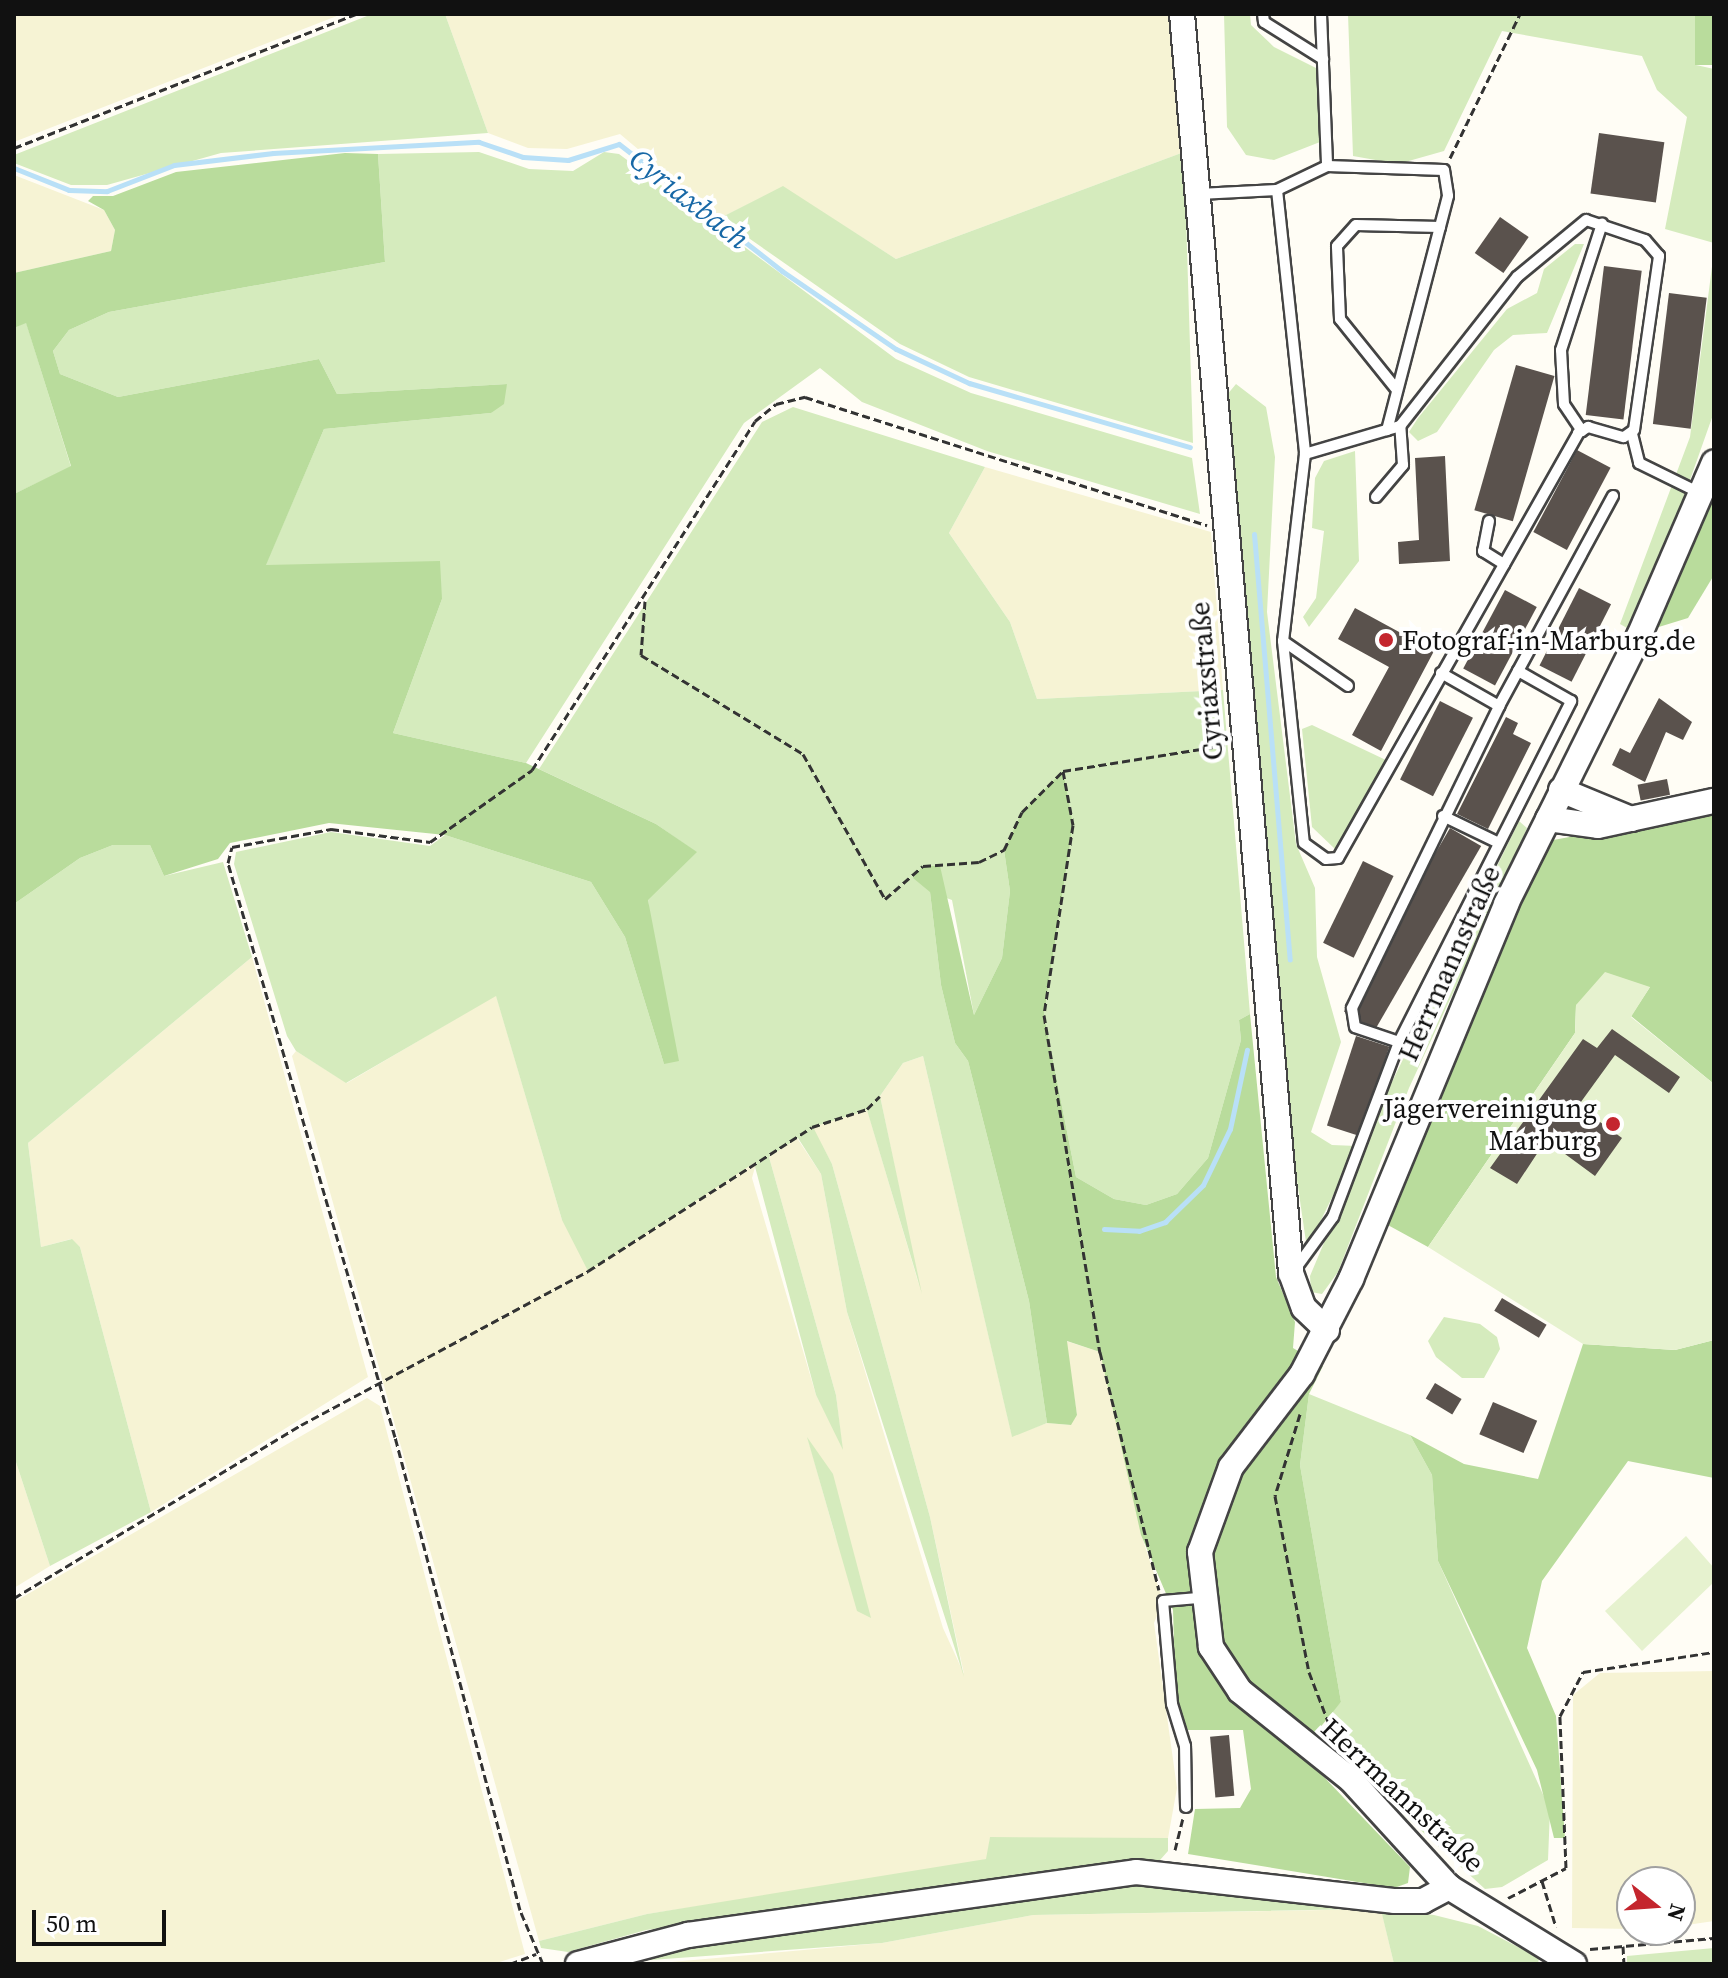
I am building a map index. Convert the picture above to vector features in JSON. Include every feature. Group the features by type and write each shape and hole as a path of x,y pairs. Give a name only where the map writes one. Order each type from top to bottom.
{"street":[{"name":"Cyriaxstraße","path":"1182,14 1222,530 1291,1273 1304,1308 1327,1330"},
{"name":"Herrmannstraße","path":"1572,1963 1449,1887 1351,1780 1223,1673 1201,1598 1200,1552 1214,1504 1250,1438 1302,1374 1327,1330 1548,819 1714,463"},
{"path":"1561,790 1631,819"},
{"path":"1548,819 1598,826 1714,801"},
{"path":"578,1964 688,1935 1136,1872 1395,1901 1423,1901 1449,1887"}],"lane":[{"path":"1263,14 1264,22 1323,59"},
{"path":"1321,14 1327,166"},
{"path":"1197,194 1277,190 1327,166 1444,170 1440,227 1387,430"},
{"path":"1277,190 1305,454 1283,641 1304,843 1326,859 1345,854 1441,673 1582,431"},
{"path":"1305,454 1400,426 1517,277 1586,220 1645,240 1659,256 1632,434 1639,463 1702,494"},
{"path":"1582,431 1564,404 1561,350 1602,224"},
{"path":"1397,390 1340,319 1337,246 1356,225 1440,227"},
{"path":"1376,497 1403,465 1400,426"},
{"path":"1582,431 1632,434"},
{"path":"1399,1042 1355,1027 1352,1008 1499,706 1613,496"},
{"path":"1489,521 1483,551 1504,564"},
{"path":"1283,641 1348,686"},
{"path":"1291,1273 1333,1217 1399,1042 1571,701 1518,671"},
{"path":"1441,673 1499,706"},
{"path":"1443,816 1499,843"},
{"path":"1186,1807 1185,1746 1172,1704 1163,1601 1201,1598"}],"path":[{"path":"14,148 356,14"},
{"path":"1444,170 1520,14"},
{"path":"543,1964 536,1954 228,863 232,847 331,829 430,842 532,770 646,598 755,421 776,404 805,397 1222,530"},
{"path":"646,598 641,655 803,754 885,899 923,866 979,862 1004,850 1022,812 1063,771 1242,744"},
{"path":"1063,771 1073,825 1044,1015 1100,1352 1163,1601"},
{"path":"14,1598 377,1384 588,1271 812,1127 867,1109 880,1096"},
{"path":"1302,1374 1299,1428 1275,1496 1309,1672 1351,1780"},
{"path":"1492,1912 1541,1880 1558,1875 1569,1856 1560,1716 1583,1672 1601,1665 1714,1652"},
{"path":"1175,1850 1186,1807"},
{"path":"1541,1880 1557,1930"},
{"path":"1572,1963 1579,1952 1623,1946 1624,1964"},
{"path":"510,1964 536,1954"}],"shaded area":[{"path":"14,14 342,14 14,142"},
{"path":"445,14 1173,14 1184,152 896,259 783,187 720,218 620,134 567,149 528,148 488,133"},
{"path":"14,175 104,210 115,230 111,251 14,273"},
{"path":"985,467 1211,532 1223,690 1037,699 1010,622 949,533"},
{"path":"252,957 368,1377 151,1512 80,1247 71,1239 41,1247 28,1143"},
{"path":"496,995 562,1220 760,1149 752,1178 816,1395 842,1446 836,1395 769,1157 797,1138 821,1174 847,1312 943,1628 964,1674 930,1517 832,1164 812,1127 867,1109 919,1285 880,1096 903,1063 923,1056 1012,1436 1047,1423 1070,1425 1077,1415 1066,1341 1100,1352 1116,1398 1141,1534 1163,1601 1154,1623 1177,1788 1168,1838 990,1838 987,1859 945,1869 647,1914 539,1941 292,1056 296,1051 347,1083","holes":["808,1439 846,1529 870,1618 835,1535"]},
{"path":"367,1398 380,1406 525,1954 493,1964 14,1964 14,1602"},
{"path":"14,1456 50,1566 14,1588"},
{"path":"1714,1671 1714,1921 1696,1924 1696,1866 1616,1866 1616,1929 1572,1928 1573,1695 1600,1673"},
{"path":"1381,1909 1394,1964 649,1964 882,1943 1033,1915"}],"green space":[{"path":"372,14 445,14 488,133 221,153 107,185 71,185 14,163 14,155"},
{"path":"1224,14 1250,14 1251,25 1274,47 1316,68 1320,142 1274,160 1246,155 1227,127"},
{"path":"1348,14 1695,14 1696,65 1714,69 1714,243 1665,229 1687,117 1657,90 1642,56 1502,31 1444,151 1398,164 1353,156"},
{"path":"1695,14 1714,14 1714,65 1695,65"},
{"path":"479,152 529,169 573,171 604,152 619,154 896,359 971,393 1192,458 1200,514 987,451 862,402 820,368 744,423 526,763 393,733 442,599 265,566 324,429 491,413 507,384 337,394 319,359 118,397 60,374 53,351 69,330 109,312 385,262 378,154"},
{"path":"1184,152 1193,443 969,377 900,344 720,218 783,186 896,259"},
{"path":"345,153 378,154 385,262 109,312 69,330 53,351 60,374 118,397 319,359 337,394 507,384 504,404 491,413 324,429 266,565 440,561 442,599 393,733 526,763 656,824 697,852 648,900 679,1061 664,1064 625,937 591,882 445,835 329,823 230,843 218,859 164,876 150,845 113,845 80,858 14,904 14,494 71,466 26,323 14,328 14,273 111,251 115,230 104,210 88,201 93,196 113,196 176,172"},
{"path":"1575,244 1584,244 1547,333 1513,335 1494,350 1437,432 1418,441 1409,432 1418,418 1507,309 1537,293 1544,269"},
{"path":"1714,251 1714,412 1668,542 1627,628 1620,624 1690,437"},
{"path":"26,322 71,467 14,494 14,328"},
{"path":"1236,384 1266,407 1275,457 1267,612 1296,844 1315,888 1317,957 1341,1042 1311,1132 1332,1145 1357,1146 1307,1249 1288,1118 1226,396"},
{"path":"793,407 985,467 949,533 1010,622 1037,699 1223,690 1250,1014 1239,1020 1241,1040 1208,1158 1177,1194 1146,1205 1114,1199 1076,1177 1044,1015 1073,825 1004,850 1010,891 1002,958 974,1015 952,900 930,892 941,985 955,1043 968,1061 1029,1301 1047,1423 1012,1437 923,1056 903,1063 880,1096 922,1294 867,1110 813,1127 832,1164 930,1517 964,1677 847,1312 821,1174 798,1138 769,1157 836,1395 843,1450 816,1395 754,1163 588,1271 562,1220 496,996 346,1083 296,1051 287,1036 234,864 236,852 331,832 430,846 445,835 591,882 625,937 664,1064 648,899 696,852 656,824 539,769 762,422"},
{"path":"1355,451 1359,561 1309,627 1303,617 1316,598 1324,531 1312,528 1315,478 1324,461"},
{"path":"1714,489 1714,575 1688,618 1649,630"},
{"path":"1312,725 1388,761 1350,837 1335,849 1312,827 1302,729"},
{"path":"1063,771 1073,825 1044,1015 1076,1177 1114,1199 1146,1205 1177,1194 1208,1158 1241,1040 1239,1020 1250,1014 1276,1277 1295,1322 1293,1348 1323,1366 1309,1394 1300,1465 1341,1702 1300,1752 1410,1867 1408,1883 1394,1888 1188,1854 1195,1809 1240,1808 1251,1789 1243,1730 1188,1730 1176,1707 1173,1610 1141,1535 1100,1352 1067,1341 1077,1415 1071,1425 1047,1423 1029,1301 968,1061 955,1043 941,985 930,892 913,878 923,866 940,866 974,1015 1002,958 1010,891 1004,850 1022,812"},
{"path":"1714,810 1714,1084 1631,1016 1650,987 1576,1005 1575,1033 1428,1247 1386,1224 1548,841"},
{"path":"1519,821 1527,828 1514,861 1409,1088 1338,1272 1322,1294 1311,1292 1310,1276 1390,1086"},
{"path":"113,845 150,845 164,876 223,862 252,957 28,1143 41,1247 72,1239 80,1247 151,1512 50,1566 14,1456 14,904 80,858"},
{"name":"Jägervereinigung Marburg","path":"1605,972 1650,987 1631,1017 1714,1084 1714,1340 1675,1350 1583,1344 1428,1247 1575,1033 1576,1005"},
{"path":"1444,1317 1480,1324 1497,1337 1500,1349 1484,1378 1462,1378 1436,1357 1428,1341"},
{"path":"1714,1340 1714,1478 1628,1461 1542,1581 1527,1648 1556,1716 1565,1838 1554,1838 1537,1770 1438,1561 1432,1475 1410,1435 1464,1464 1538,1479 1583,1344 1675,1350"},
{"path":"1309,1394 1410,1435 1432,1475 1438,1561 1550,1810 1548,1860 1502,1887 1485,1889 1402,1813 1330,1714 1341,1702 1300,1465"},
{"path":"807,1437 833,1474 871,1618 857,1611"},
{"path":"1686,1536 1714,1568 1714,1582 1642,1651 1605,1611"},
{"path":"990,1837 1168,1838 1168,1851 1160,1860 646,1930 568,1952 541,1948 539,1941 647,1914 986,1859"},
{"path":"1138,1878 1434,1915 1478,1926 1539,1958 1538,1964 1394,1964 1381,1910 1365,1909 1033,1915 882,1943 596,1964 645,1949"},
{"path":"1714,1948 1714,1964 1627,1964 1627,1956"}],"building":[{"path":"1599,133 1664,142 1656,203 1591,193"},
{"path":"1500,217 1529,237 1503,273 1475,253"},
{"path":"1604,266 1642,271 1623,420 1586,415"},
{"path":"1669,293 1707,298 1691,429 1653,424"},
{"path":"1516,365 1554,376 1513,521 1474,510"},
{"path":"1577,450 1611,468 1567,550 1533,532"},
{"path":"1445,456 1450,561 1399,564 1398,542 1419,540 1415,458"},
{"path":"1579,588 1611,604 1572,682 1540,666"},
{"path":"1505,590 1537,607 1495,685 1463,669"},
{"path":"1355,608 1434,651 1381,751 1352,735 1389,667 1338,639"},
{"path":"1659,698 1692,722 1683,740 1666,732 1645,782 1612,765 1620,748 1630,753"},
{"path":"1440,701 1473,718 1433,796 1400,779"},
{"path":"1506,717 1518,723 1513,734 1531,743 1488,829 1457,814"},
{"path":"1667,779 1670,795 1641,800 1638,785"},
{"path":"1450,828 1481,846 1375,1030 1344,1012"},
{"path":"1363,861 1394,876 1354,958 1323,943"},
{"path":"1612,1029 1680,1077 1669,1093 1615,1055 1578,1106 1622,1138 1595,1176 1546,1140 1517,1184 1490,1168 1583,1039 1597,1048"},
{"path":"1356,1036 1389,1047 1360,1136 1327,1125"},
{"path":"1502,1298 1547,1325 1539,1338 1494,1311"},
{"path":"1435,1383 1462,1399 1452,1414 1426,1398"},
{"path":"1493,1402 1537,1421 1524,1453 1479,1434"},
{"path":"1229,1735 1234,1796 1215,1797 1210,1737"}],"waterway":[{"name":"Cyriaxbach","path":"14,168 69,190 107,191 174,165 273,153 479,142 523,157 568,160 619,144 782,271 896,349 969,383 1190,447"},
{"path":"1254,534 1290,959"},
{"path":"1104,1229 1139,1231 1165,1222 1203,1185 1230,1129 1247,1050"}],"place":[{"name":"Fotograf-in-Marburg.de","path":"1386,640"},
{"name":"Jägervereinigung Marburg","path":"1613,1124"}]}
